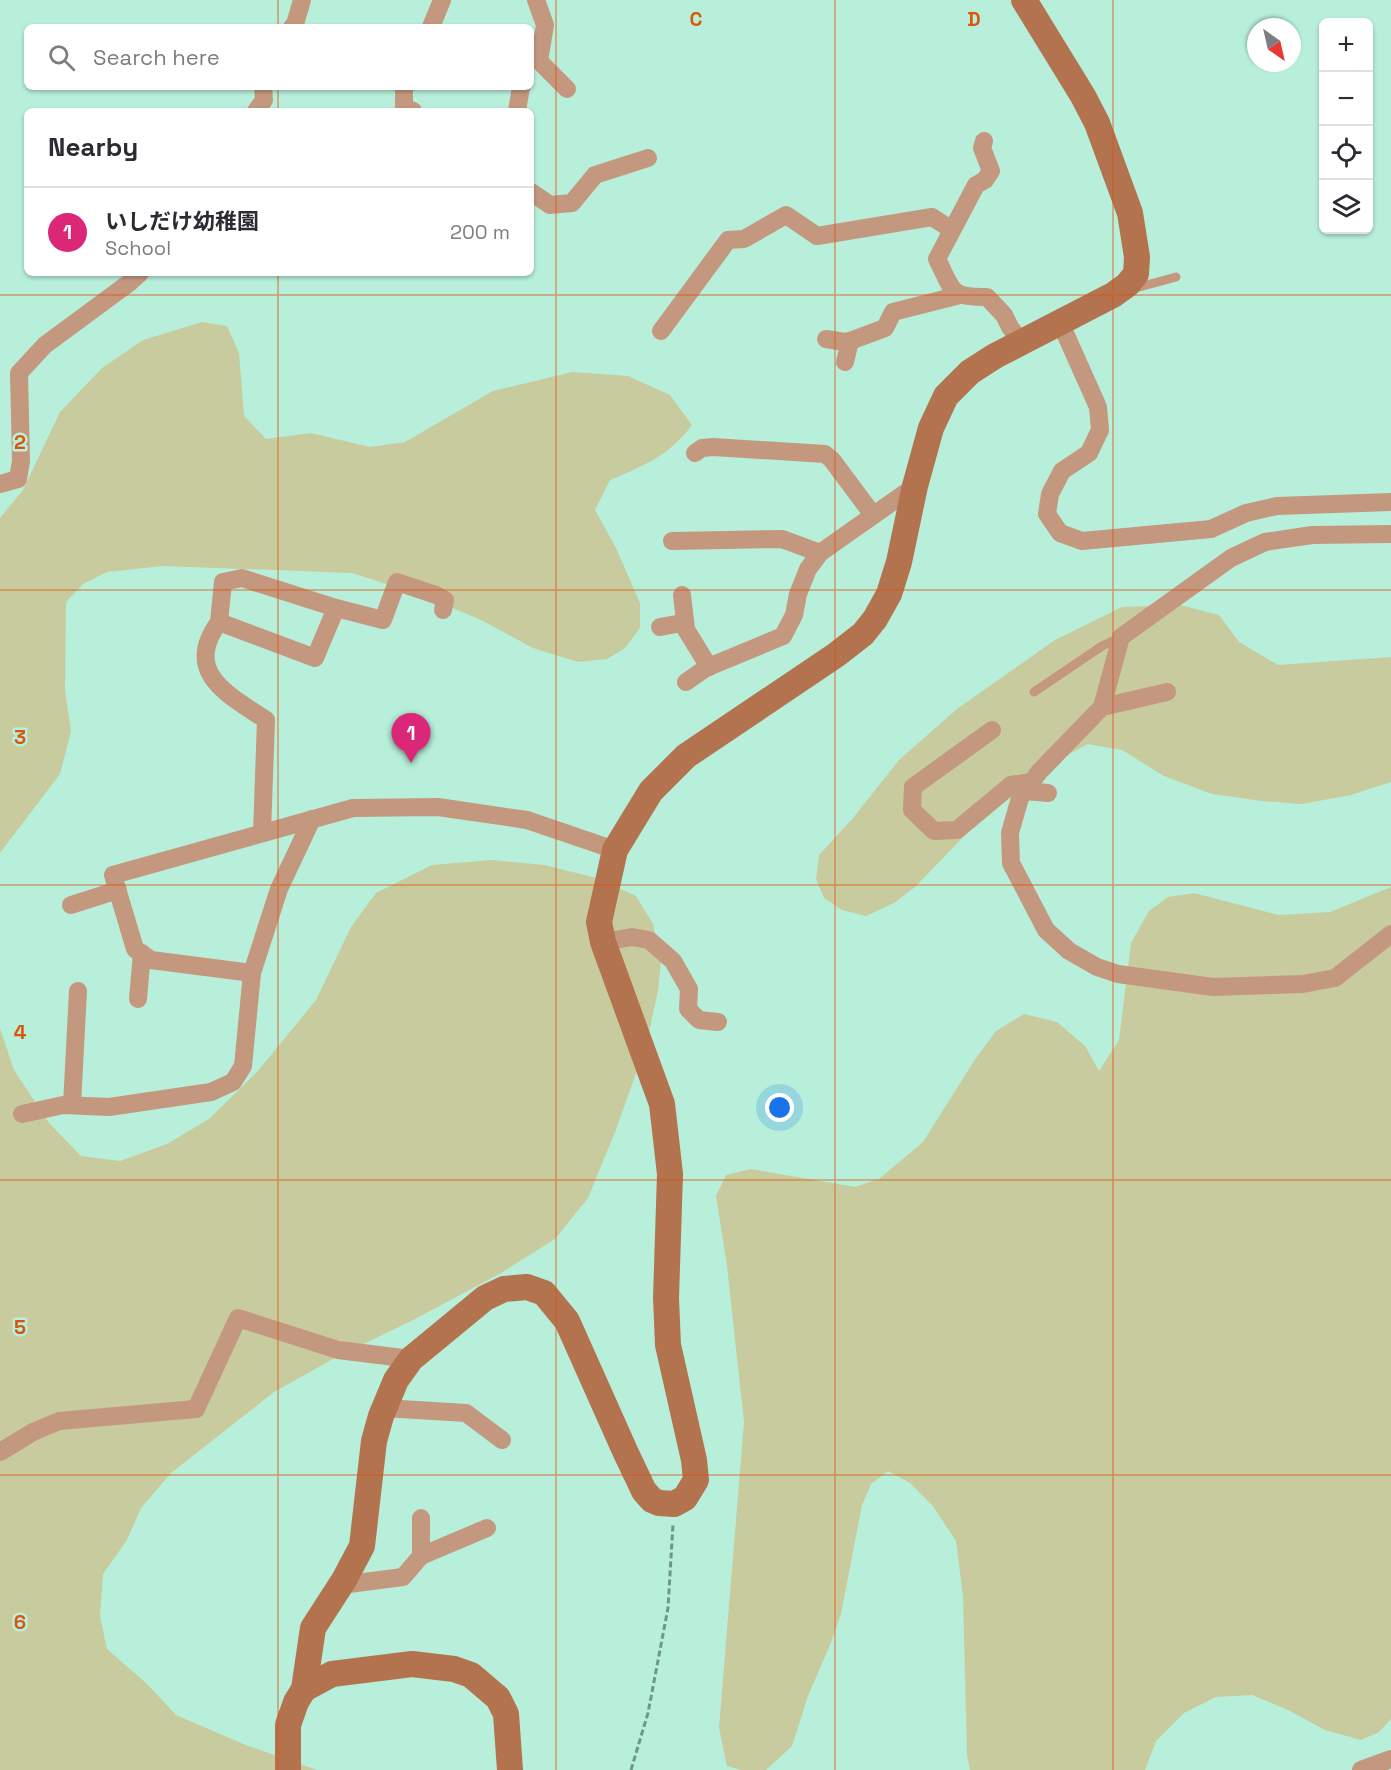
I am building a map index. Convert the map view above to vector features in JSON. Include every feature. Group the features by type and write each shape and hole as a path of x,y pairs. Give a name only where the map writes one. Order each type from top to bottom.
{"street":[{"path":"295,24 302,0"},
{"path":"432,24 442,0"},
{"path":"536,0 545,25 535,66 567,89"},
{"path":"288,1770 288,1725 296,1702 304,1689 313,1628 341,1585 362,1546 374,1441 384,1408 396,1380 411,1359 485,1298 504,1289 527,1287 544,1293 567,1321 644,1491 652,1500 675,1504 685,1498 696,1480 694,1460 668,1345 666,1298 670,1174 662,1104 603,942 599,922 615,850 651,791 686,756 836,655 863,634 875,619 889,594 899,562 915,486 931,428 946,396 970,372 1021,342 1113,295 1127,285 1136,274 1137,257 1130,213 1097,123 1024,0"},
{"path":"258,108 264,100 263,90"},
{"path":"404,90 404,107 406,108"},
{"path":"518,108 520,90"},
{"path":"984,141 982,148 991,171 985,180 976,185 937,259 954,292 967,298 987,297 1004,315 1021,342"},
{"path":"534,194 550,205 572,202 595,175 648,158"},
{"path":"661,331 728,240 744,238 786,215 817,236 932,217 952,230"},
{"path":"0,484 18,479 21,461 19,373 45,345 137,276"},
{"path":"826,339 850,341 885,328 893,312 960,295"},
{"path":"1060,322 1098,407 1100,430 1089,453 1062,471 1050,494 1047,514 1060,533 1082,541 1210,529 1246,513 1277,506 1391,502"},
{"path":"845,362 850,341"},
{"path":"695,453 702,448 713,447 825,454 832,460 873,516"},
{"path":"686,682 710,667 783,636 794,615 798,594 808,569 820,553 915,486"},
{"path":"1391,534 1312,535 1265,542 1231,558 1121,637 1102,706 1077,735 1039,772 1020,798 1010,833 1011,863 1046,930 1069,951 1097,967 1118,974 1213,987 1303,984 1335,978 1391,934"},
{"path":"672,541 782,539 820,553"},
{"path":"262,833 266,720 222,690 208,672 206,658 212,633 219,622 223,582 242,578 336,608 383,620 397,582 445,600 443,610"},
{"path":"682,595 686,629"},
{"path":"219,622 315,658 336,608"},
{"path":"660,627 682,623 710,667"},
{"path":"1102,706 1167,692"},
{"path":"992,730 913,788 912,810 934,831 957,830 1011,785 1048,793"},
{"path":"252,973 151,960 135,949 113,875 353,808 438,807 527,820 615,850"},
{"path":"22,1114 63,1105 109,1107 211,1092 233,1082 243,1066 252,973 279,889 312,819"},
{"path":"70,905 118,890"},
{"path":"603,942 632,937 649,940 673,961 689,989 688,1010 699,1020 718,1022"},
{"path":"138,999 142,953"},
{"path":"72,1105 78,991"},
{"path":"0,1452 33,1432 59,1421 196,1409 238,1318 338,1350 411,1359"},
{"path":"384,1408 466,1413 502,1440"},
{"path":"421,1518 421,1556"},
{"path":"341,1585 403,1578 421,1556 486,1528"},
{"path":"304,1689 332,1674 412,1665 454,1669 471,1675 498,1698 506,1714 510,1770"},
{"path":"1361,1770 1391,1759"}],"lane":[{"path":"1113,295 1176,277"},
{"path":"1034,692 1102,646 1121,637"}],"path":[{"path":"631,1770 648,1713 668,1608 675,1504"}],"green space":[{"path":"202,322 227,326 239,353 244,416 266,439 311,433 370,447 405,442 493,391 572,372 628,376 670,395 692,425 665,452 610,480 595,510 616,548 640,603 640,628 625,648 607,659 578,662 533,648 481,620 424,596 352,573 163,566 107,572 83,584 66,602 65,691 71,731 60,774 0,853 0,518 23,490 60,412 102,368 143,340"},
{"path":"1180,605 1219,615 1239,642 1278,665 1391,657 1391,782 1351,795 1302,804 1262,801 1212,794 1164,776 1122,750 1088,744 1047,766 997,802 915,887 894,903 866,916 842,910 824,898 816,879 819,855 853,818 899,760 957,709 1055,640 1122,607"},
{"path":"491,860 544,865 597,878 636,896 653,924 661,961 658,991 646,1045 617,1127 588,1198 555,1239 501,1273 333,1359 274,1392 171,1473 141,1508 127,1540 103,1574 100,1616 107,1649 146,1683 176,1715 246,1745 317,1770 0,1770 0,1028 14,1070 49,1123 81,1156 120,1161 167,1144 209,1119 258,1071 316,1000 351,927 376,893 432,865"},
{"path":"1391,887 1391,1719 1379,1732 1361,1740 1325,1730 1288,1710 1252,1695 1216,1697 1184,1713 1156,1741 1145,1770 970,1770 967,1755 963,1596 956,1541 932,1505 910,1483 888,1471 871,1484 862,1505 841,1614 808,1696 792,1746 766,1770 741,1770 727,1766 719,1728 744,1422 727,1266 716,1196 726,1175 751,1169 855,1187 879,1179 923,1142 974,1061 996,1031 1024,1014 1057,1022 1085,1046 1099,1071 1119,1040 1131,943 1149,911 1168,897 1194,893 1279,915 1330,912"}],"place":[{"name":"いしだけ幼稚園","path":"411,763"}]}
